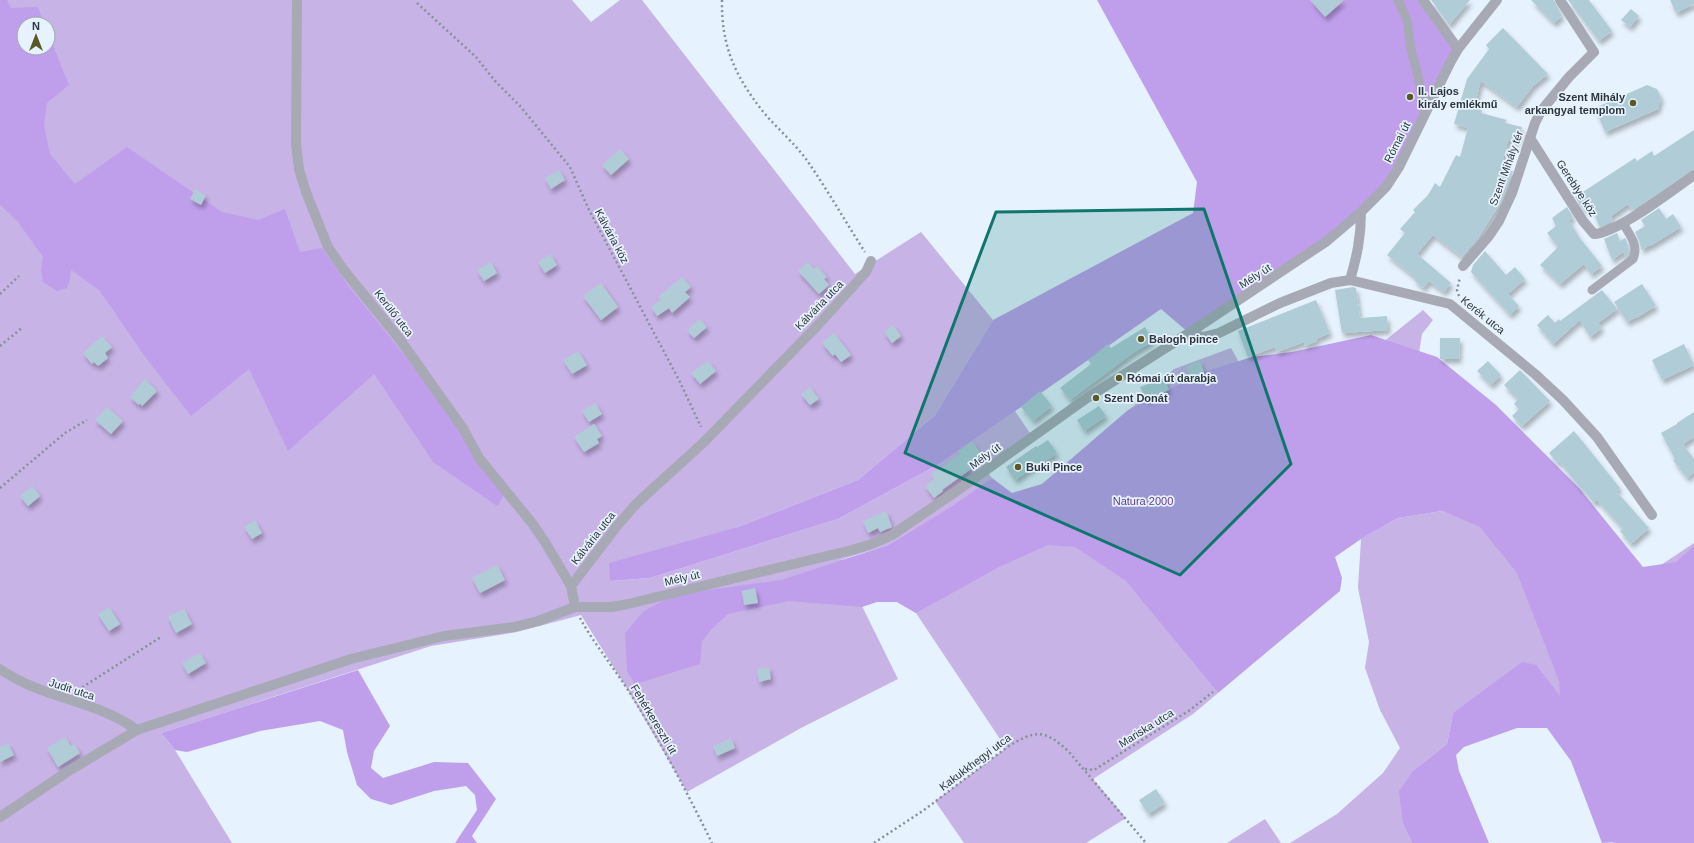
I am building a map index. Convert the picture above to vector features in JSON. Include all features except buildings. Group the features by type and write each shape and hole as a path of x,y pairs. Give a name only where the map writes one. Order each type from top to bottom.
{"street":[{"name":"Kerülő utca","path":"297,0 296,144 299,168 306,192 328,247 401,341 464,430 479,458 532,523 571,586 575,607"},
{"path":"1423,0 1458,49"},
{"name":"Római út","path":"1361,212 1386,187 1399,167 1425,112 1458,49 1497,0"},
{"name":"Szent Mihály tér","path":"1463,266 1489,236 1499,221 1512,193 1530,138 1541,111 1569,77 1594,52 1560,0"},
{"name":"Gereblye köz","path":"1530,138 1583,221 1594,234 1601,234 1623,223 1694,175"},
{"path":"1350,280 1361,235 1361,212"},
{"name":"Mély út","path":"575,607 612,607 628,604 852,550 872,544 892,535 1087,398 1305,257 1328,241 1361,212"},
{"name":"Kálvária utca","path":"571,586 617,526 636,504 704,442 849,291 866,272 871,261"},
{"name":"Kerék utca","path":"1189,333 1203,337 1219,333 1280,303 1331,283 1350,280 1450,304 1530,369 1564,400 1597,437 1652,515"},
{"path":"0,817 67,772 137,730 351,659 444,636 514,627 538,621 575,607"},
{"name":"Judit utca","path":"0,669 24,684 110,714 125,721 137,730"}],"lane":[{"path":"1398,0 1407,20 1411,50 1417,71 1425,112"},
{"path":"1592,290 1633,259 1636,252 1635,244 1623,223"}],"path":[{"path":"722,0 722,29 727,50 737,74 765,113 806,159 871,261"},
{"name":"Kálvária köz","path":"417,3 476,57 495,81 520,106 570,167 589,210 700,423 704,442"},
{"path":"1462,314 1458,290 1463,266"},
{"path":"0,294 19,276"},
{"path":"0,346 23,327"},
{"path":"0,488 65,433 87,420"},
{"name":"Fehérkereszti út","path":"575,607 580,620 626,687 678,774 712,843"},
{"path":"64,699 162,637"},
{"name":"Mariska utca","path":"1084,769 1094,770 1190,710 1213,692"},
{"name":"Kakukkhegyi utca","path":"874,843 924,810 1006,748 1020,739 1038,734 1048,735 1057,741 1084,769 1146,843"}],"highlighted area":[{"path":"1204,209 1291,464 1180,575 905,453 996,212"}],"green space":[{"path":"0,0 572,0 591,22 620,0 642,0 855,274 921,232 993,320 935,415 858,480 738,527 610,581 650,578 838,519 941,463 1015,411 1032,436 986,470 992,478 988,481 1010,498 1042,490 1174,369 1231,348 1241,366 1377,347 1423,310 1433,320 1422,334 1418,359 1643,577 1694,543 1694,843 1612,843 1614,842 1560,687 1560,697 1537,665 1453,713 1447,744 1414,770 1403,824 1412,843 1290,843 1337,814 1383,773 1400,748 1380,710 1365,668 1369,642 1358,588 1361,539 1398,518 1442,511 1479,526 1408,466 1127,581 1218,693 1193,714 1093,779 1126,818 1086,843 964,843 935,801 1006,748 916,613 897,602 860,602 898,679 801,728 687,792 626,687 581,615 517,632 431,646 161,733 175,750 232,843 0,843","holes":["948,509 890,551 840,560 888,545"]},
{"path":"0,0 7,0 11,8 38,7 41,16 16,16 16,56 56,56 56,53 69,85 47,103 44,125 50,154 75,184 127,147 222,212 258,220 285,209 300,252 322,248 347,284 406,357 505,494 497,506 433,462 374,374 288,451 249,369 191,416 146,358 99,290 71,270 67,288 57,291 43,282 41,270 43,257 18,222 0,205"},
{"path":"1097,0 1423,0 1458,49 1399,167 1361,212 1189,333 1161,309 941,463 838,519 650,578 610,581 609,563 738,527 858,480 935,415 993,320 1193,213 1197,182"},
{"name":"Natura 2000","path":"1371,335 1437,357 1496,405 1579,488 1643,567 1676,562 1694,546 1694,843 1602,843 1571,761 1547,728 1517,728 1464,747 1456,755 1459,771 1489,843 1412,843 1403,824 1399,791 1414,770 1447,744 1453,713 1522,662 1537,665 1560,696 1559,681 1517,573 1480,527 1442,511 1398,518 1361,539 1335,557 1342,578 1340,591 1218,693 1126,581 1075,547 1048,545 999,567 916,613 897,602 877,602 862,607 789,601 728,614 702,641 700,664 635,684 627,671 625,633 644,611 666,599 687,593 781,580 888,545 954,505 992,478 1012,493 1042,484 1128,410 1206,371 1252,357 1292,352"},
{"path":"358,670 390,726 374,751 371,768 383,778 434,762 468,763 496,799 472,836 477,843 455,843 477,810 475,795 466,786 434,791 391,805 371,799 357,785 347,752 343,730 320,721 260,731 187,752 175,750 161,733"},
{"path":"1265,819 1281,843 1227,843"}],"place":[{"name":"II. Lajos király emlékmű","path":"1410,97"},
{"name":"Szent Mihály arkangyal templom","path":"1633,103"},
{"name":"Balogh pince","path":"1141,339"},
{"name":"Római út darabja","path":"1119,378"},
{"name":"Szent Donát","path":"1096,398"},
{"name":"Buki Pince","path":"1018,467"}]}
